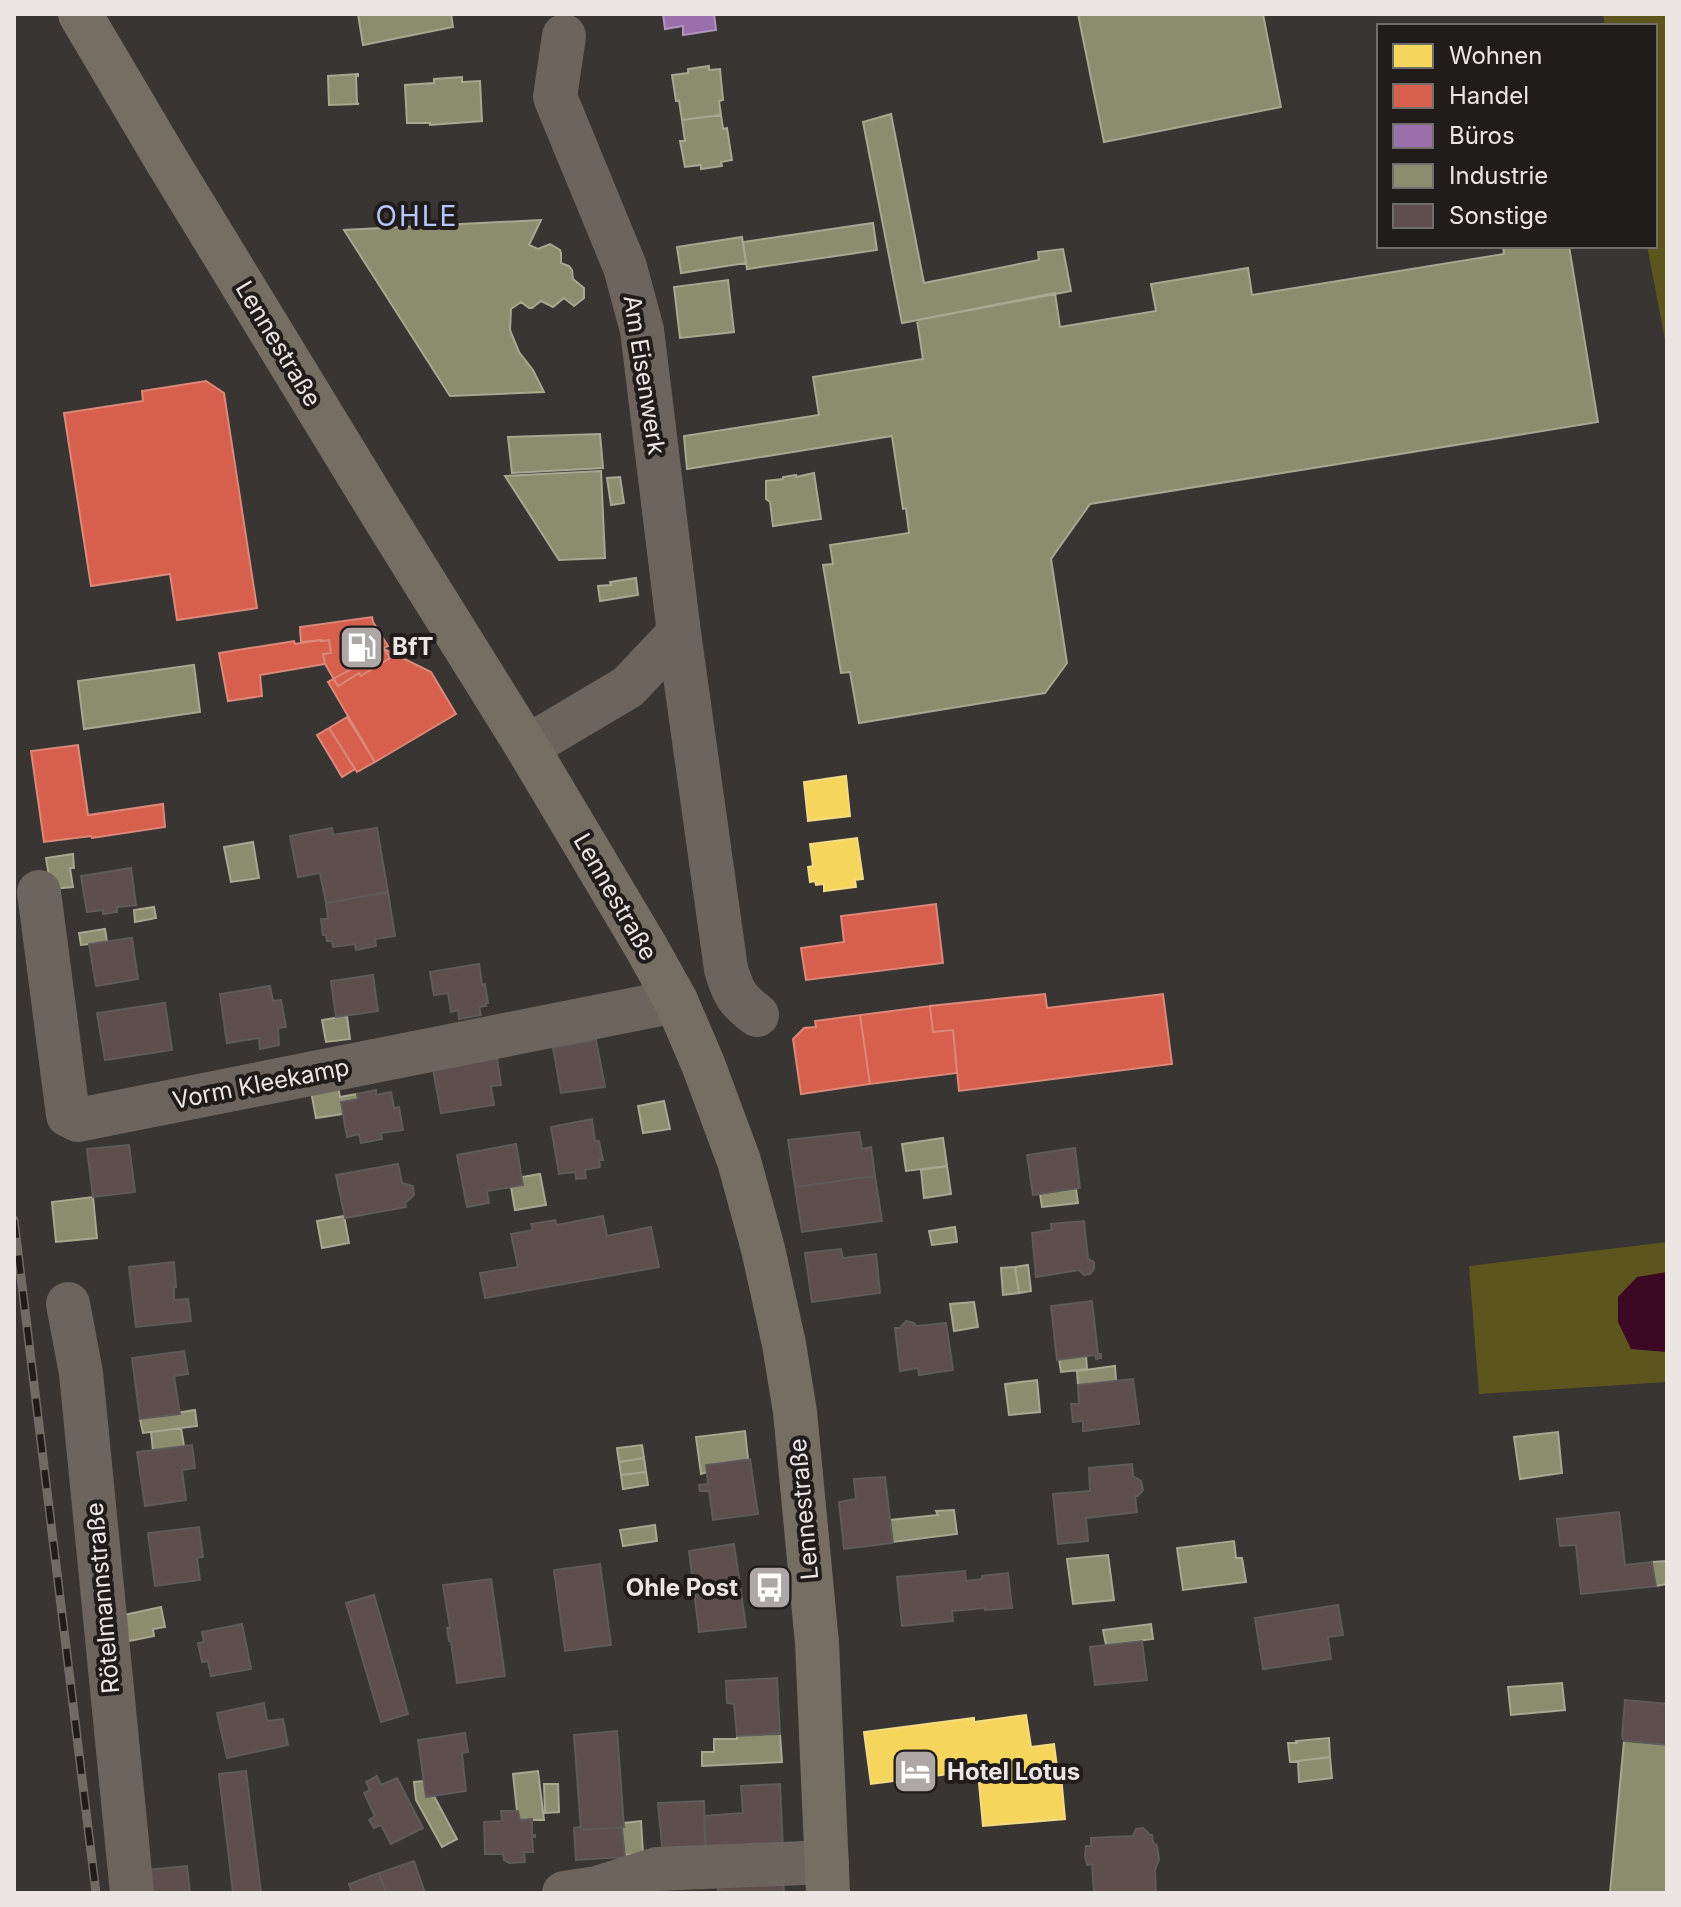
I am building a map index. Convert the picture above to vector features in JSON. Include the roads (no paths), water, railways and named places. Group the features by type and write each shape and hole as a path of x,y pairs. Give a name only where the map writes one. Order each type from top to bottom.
{"main road":[{"name":"Lennestraße","path":"80,14 646,947 676,1001 703,1064 739,1161 763,1249 795,1412 812,1591 828,1878"}],"street":[{"name":"Am Eisenwerk","path":"564,36 555,97 625,267 642,330 679,633 726,969 733,993 757,1015"},
{"path":"527,747 628,687 679,633"},
{"name":"Vorm Kleekamp","path":"39,892 68,1115 78,1120 676,1001"},
{"name":"Rötelmannstraße","path":"68,1304 81,1373 132,1893"},
{"path":"586,1891 657,1869 828,1878"}],"railway":[{"path":"14,1220 96,1893"}],"place":[{"name":"BfT","path":"361,647"},
{"name":"Ohle Post","path":"769,1588"},
{"name":"Hotel Lotus","path":"916,1772"}],"district":[{"name":"OHLE","path":"417,216"}]}
